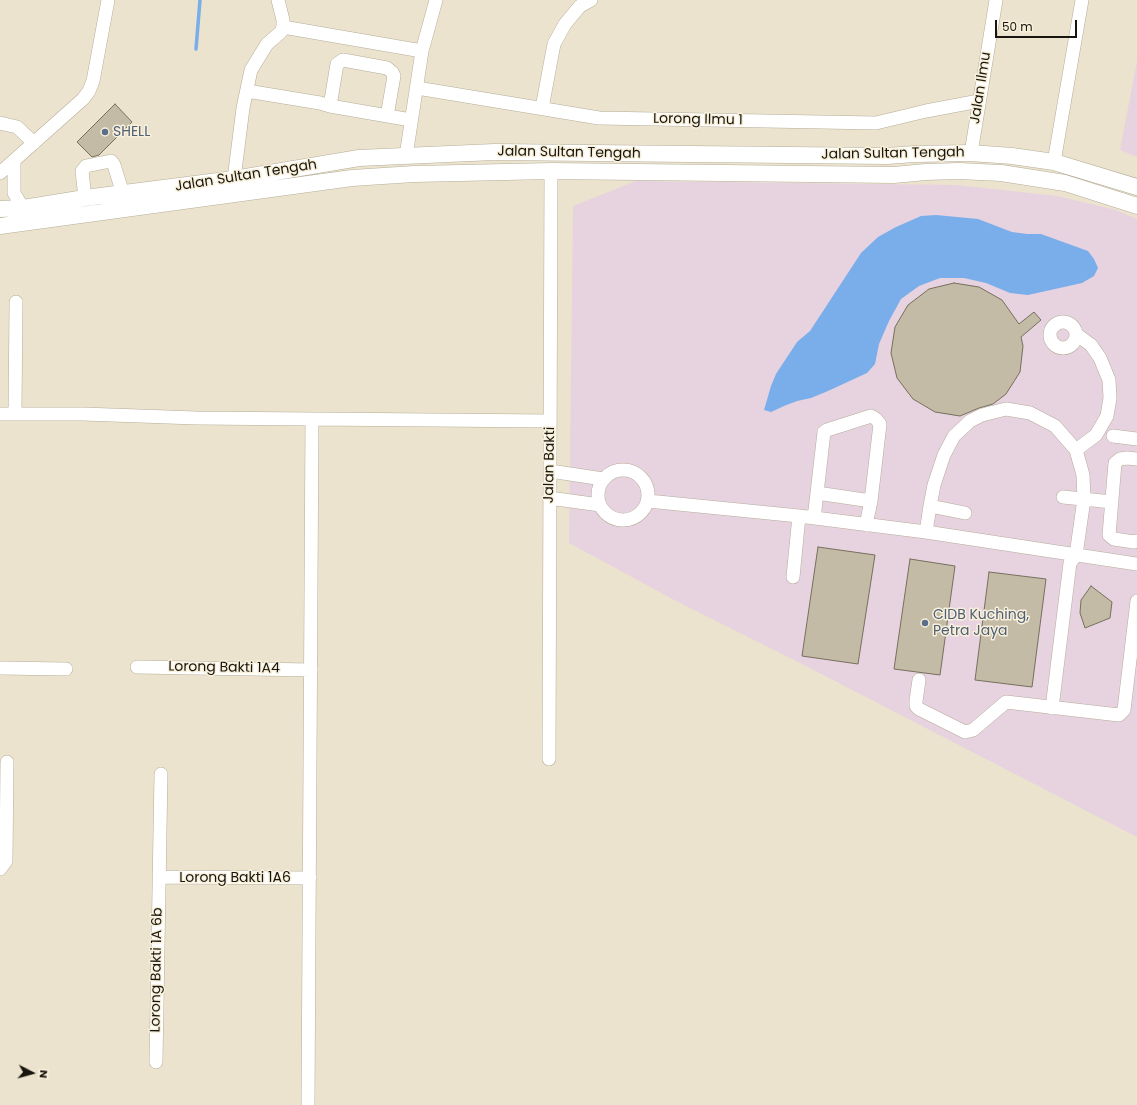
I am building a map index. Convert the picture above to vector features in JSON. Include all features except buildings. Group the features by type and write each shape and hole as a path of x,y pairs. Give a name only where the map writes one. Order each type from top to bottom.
{"main road":[{"name":"Jalan Sultan Tengah","path":"0,209 23,208 85,198 234,179 359,158 494,152 887,156 971,153 1012,156 1054,162 1137,187"},
{"name":"Jalan Sultan Tengah","path":"0,226 352,178 414,174 551,170 894,175 952,171 1001,173 1065,182 1137,206"}],"street":[{"path":"0,173 83,99 88,91 93,81 108,0"},
{"path":"234,179 243,108 251,70 267,44 281,32 284,27 278,0"},
{"path":"406,156 422,51 436,0"},
{"path":"542,108 554,44 565,24 580,6 591,0"},
{"name":"Jalan Ilmu","path":"971,153 996,0"},
{"path":"1054,162 1082,0"},
{"path":"284,27 422,51"},
{"path":"330,106 337,64 343,60 387,68 392,72 394,76 387,116"},
{"name":"Lorong Ilmu 1","path":"417,88 599,118 876,124 926,111 979,101"},
{"path":"247,91 411,120"},
{"path":"0,122 17,127 34,144"},
{"path":"85,198 82,171 86,166 111,161 114,164 123,194"},
{"path":"14,162 14,193 23,208"},
{"name":"Jalan Bakti","path":"549,759 551,170"},
{"path":"15,414 16,302"},
{"path":"1076,334 1091,345 1100,358 1109,380 1110,398 1107,416 1096,435 1076,450"},
{"path":"926,532 934,485 944,455 954,436 970,421 982,415 1006,408 1030,412 1055,426 1076,450 1083,475 1084,499 1076,555 1070,563 1052,708"},
{"path":"0,414 83,414 196,418 550,421"},
{"path":"814,518 824,432 871,416 880,424 871,501 866,525"},
{"path":"308,1105 312,419"},
{"path":"1113,436 1137,439"},
{"path":"1137,459 1127,458 1120,459 1115,462 1109,535 1114,539 1134,542 1137,541"},
{"path":"618,470 634,472 641,477 646,484 648,501 638,516 630,520 621,520 612,518 605,513 600,505 598,496 599,487 603,479 610,473 618,470"},
{"path":"550,471 603,479"},
{"path":"817,492 871,501"},
{"path":"1063,497 1112,502"},
{"path":"549,498 600,505"},
{"path":"648,501 799,516 926,532 1137,564"},
{"path":"930,506 964,513"},
{"path":"793,578 799,516"},
{"path":"919,680 916,706 919,709 965,732 973,730 1006,702 1119,715 1124,710 1137,601"},
{"name":"Lorong Bakti 1A4","path":"137,667 311,670"},
{"path":"0,668 66,669"},
{"path":"0,869 6,861 7,762"},
{"name":"Lorong Bakti 1A 6b","path":"156,1062 160,774"},
{"name":"Lorong Bakti 1A6","path":"159,877 310,878"}],"shaded area":[{"path":"1137,61 1137,157 1120,150"},
{"path":"636,181 957,185 1057,196 1116,210 1137,219 1137,837 800,663 678,602 569,543 573,206"}],"water":[{"path":"936,215 978,219 1012,232 1041,234 1088,251 1098,268 1094,276 1082,283 1028,295 1010,293 986,283 964,278 940,278 919,286 901,299 879,344 875,364 867,373 811,398 797,401 771,412 764,410 776,374 797,342 810,331 861,253 878,237 896,227 921,216"}],"waterway":[{"path":"196,49 200,0"}],"place":[{"name":"SHELL","path":"105,132"},
{"name":"CIDB Kuching, Petra Jaya","path":"925,623"}]}
